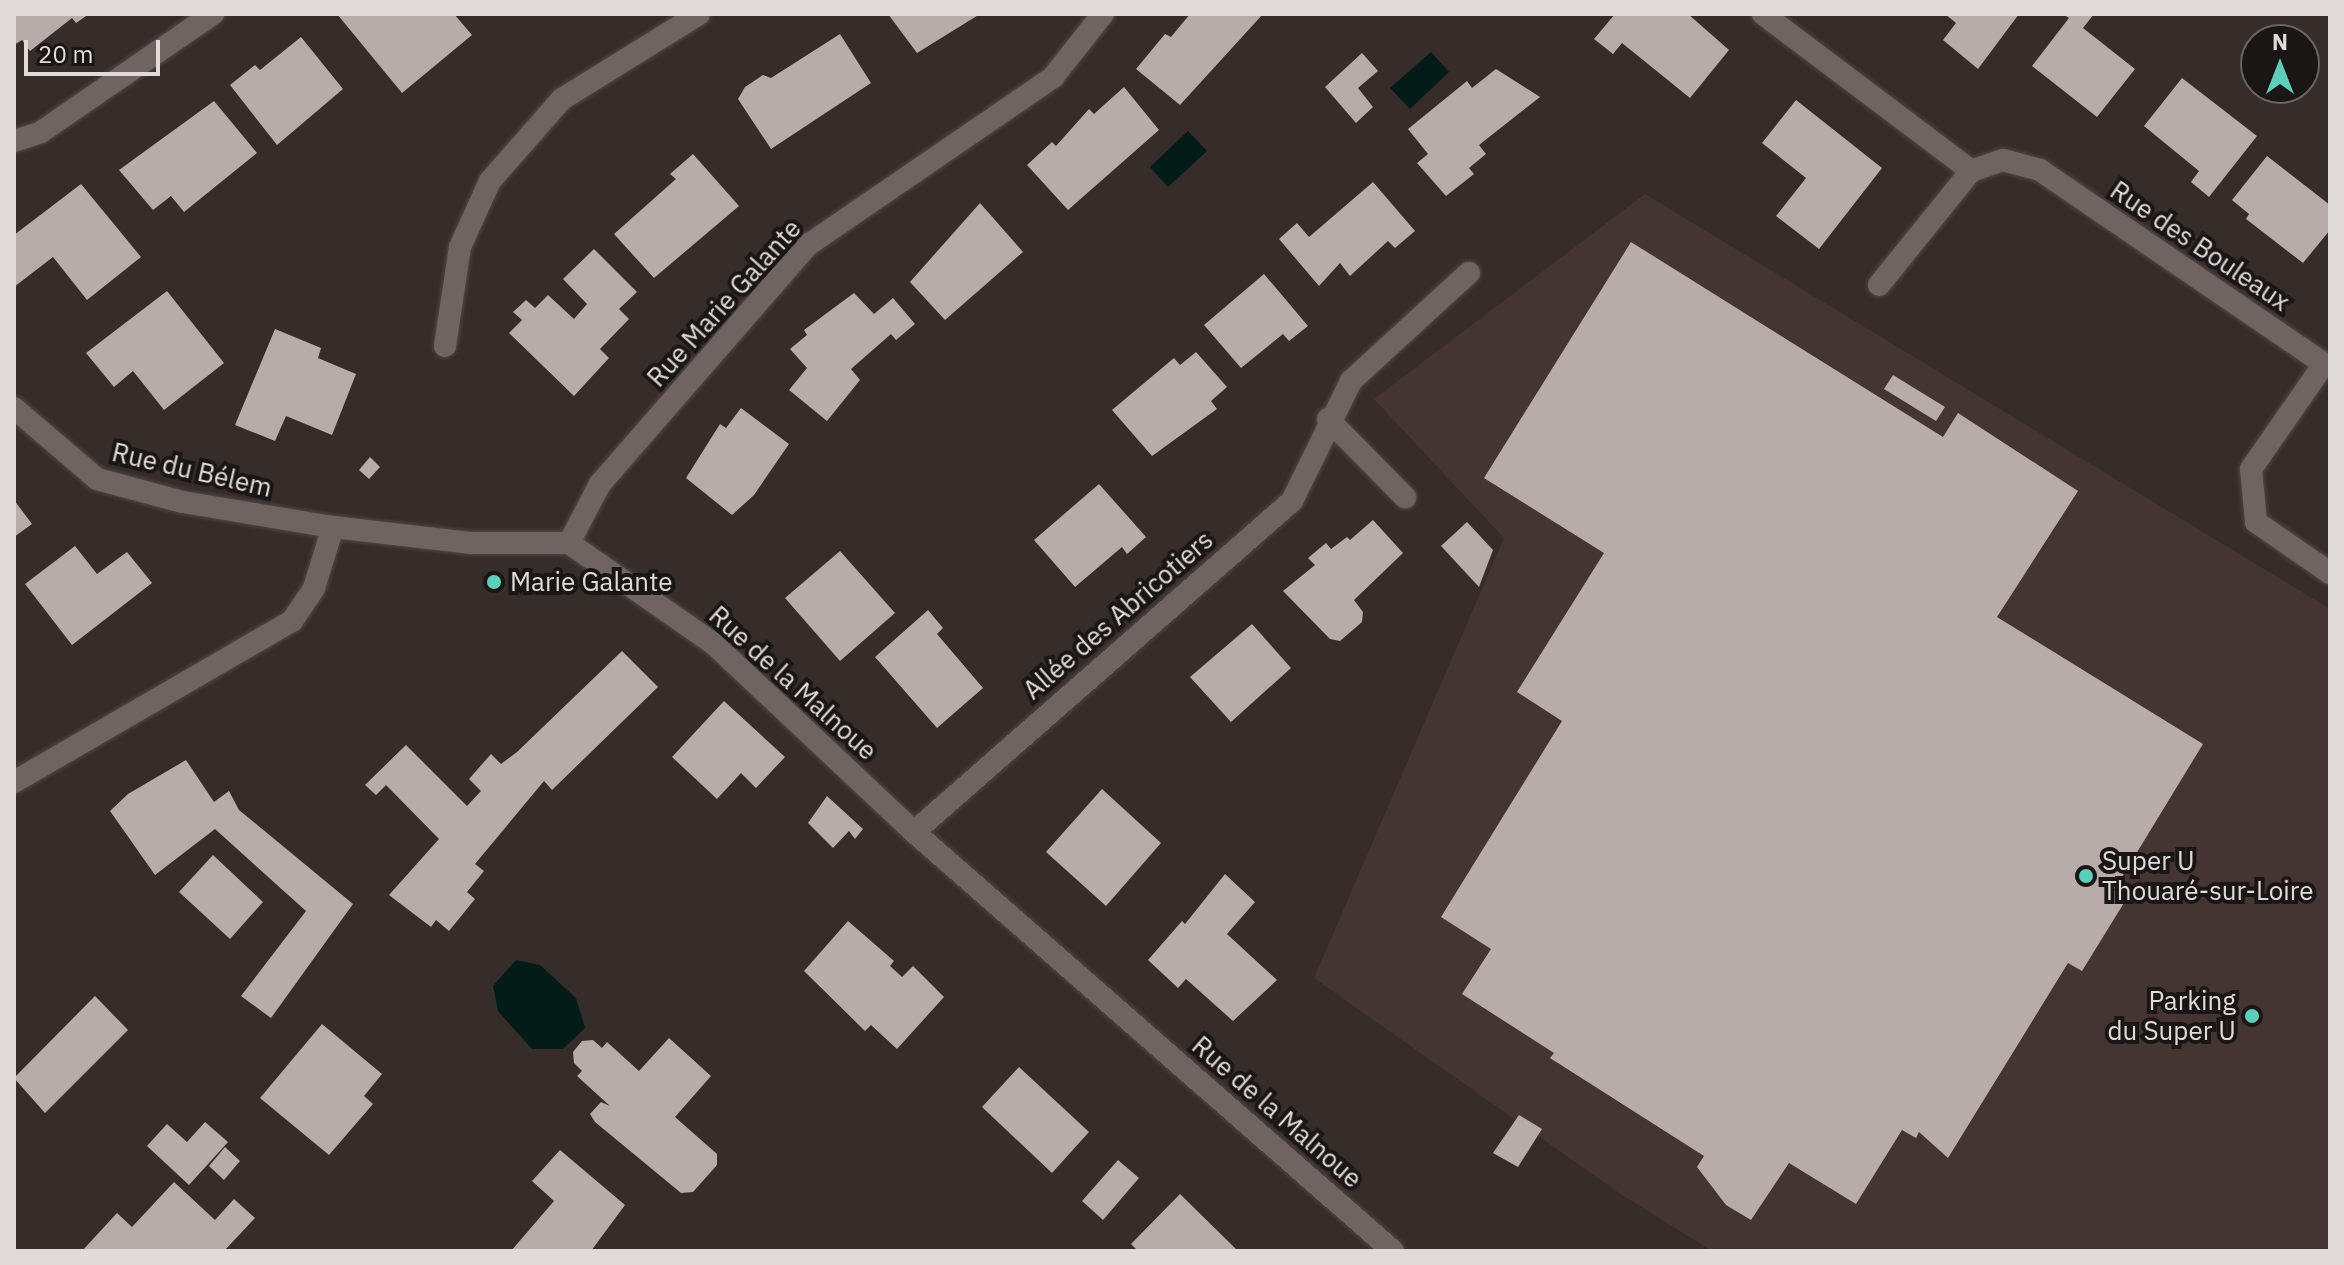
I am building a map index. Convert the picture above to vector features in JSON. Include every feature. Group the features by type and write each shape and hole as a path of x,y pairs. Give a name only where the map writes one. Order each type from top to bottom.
{"street":[{"path":"14,141 41,132 213,14"},
{"path":"445,346 460,247 490,181 562,99 699,14"},
{"name":"Rue Marie Galante","path":"569,543 600,484 808,245 1053,77 1103,14"},
{"path":"1763,14 1971,171 1879,285"},
{"name":"Rue des Bouleaux","path":"1971,171 2003,160 2040,170 2327,360 2251,469 2256,522 2330,573"},
{"name":"Allée des Abricotiers","path":"914,832 1292,501 1328,419 1351,381 1469,273"},
{"name":"Rue du Bélem","path":"14,408 97,479 183,502 333,527"},
{"path":"1328,419 1405,497"},
{"path":"14,782 292,621 314,588 333,527 472,543 569,543"},
{"name":"Rue de la Malnoue","path":"569,543 715,645 914,832 1393,1251"}],"shaded area":[{"path":"1645,194 2330,609 2330,1251 1712,1251 1622,1195 1314,978 1504,538 1374,399"}],"water":[{"path":"1431,52 1449,72 1410,109 1390,88"},
{"path":"1188,131 1207,151 1168,187 1150,167"},
{"path":"516,960 540,965 576,998 585,1028 563,1049 532,1049 498,1011 493,986"}],"building":[{"path":"14,14 89,14 76,23 72,18 30,51 22,40 14,45"},
{"path":"337,14 454,14 472,35 402,93"},
{"path":"888,14 980,14 917,53"},
{"path":"1190,14 1263,14 1180,105 1136,69 1165,34 1171,37"},
{"path":"1615,14 1688,14 1729,50 1690,98 1622,43 1613,54 1594,39"},
{"path":"1945,14 2019,14 1978,69 1943,40 1956,23"},
{"path":"2063,14 2094,14 2083,28 2135,69 2097,117 2032,66 2069,18"},
{"path":"840,34 871,83 771,149 738,99 745,87 763,75 771,78"},
{"path":"301,37 343,89 277,145 230,85 255,65 260,70"},
{"path":"1362,53 1378,71 1358,88 1373,107 1356,123 1325,87"},
{"path":"1496,69 1540,97 1479,145 1486,154 1469,168 1474,174 1446,196 1417,163 1428,154 1408,129 1467,81 1472,88"},
{"path":"2182,78 2257,136 2209,197 2191,182 2199,171 2144,126"},
{"path":"1124,87 1159,130 1068,210 1027,165 1052,142 1056,146 1089,109 1094,114"},
{"path":"1796,100 1882,168 1819,249 1776,216 1806,178 1762,143"},
{"path":"214,101 257,153 184,212 171,196 153,210 119,170"},
{"path":"693,154 739,206 654,278 614,234 676,179 670,174"},
{"path":"2267,156 2330,205 2330,230 2303,263 2246,219 2249,214 2232,200"},
{"path":"1373,182 1415,231 1395,248 1388,241 1350,276 1340,263 1319,286 1279,239 1297,223 1309,237"},
{"path":"81,184 141,257 87,300 53,257 14,287 14,235"},
{"path":"980,203 1023,252 945,320 910,282"},
{"path":"1631,242 1943,437 1958,413 2078,491 1997,617 2203,744 2114,890 2127,898 2082,971 2068,963 1948,1158 1919,1132 1916,1138 1902,1130 1856,1204 1789,1163 1751,1220 1726,1205 1697,1167 1704,1156 1550,1058 1554,1053 1462,994 1491,949 1441,917 1562,721 1517,692 1604,553 1484,478"},
{"path":"594,249 637,292 619,309 629,319 600,349 609,358 574,396 509,333 522,320 513,312 526,300 535,308 548,295 574,319 587,304 563,279"},
{"path":"1264,274 1308,326 1289,341 1283,334 1241,368 1204,325"},
{"path":"167,291 224,363 164,410 133,371 114,387 86,353"},
{"path":"854,293 874,314 893,298 915,324 896,340 891,334 851,369 860,380 827,421 789,390 807,368 790,349 807,335 804,330"},
{"path":"275,329 321,348 318,358 356,374 332,435 286,416 275,441 235,425"},
{"path":"1196,352 1227,387 1211,401 1217,409 1152,456 1112,410 1174,358 1180,365"},
{"path":"1893,375 1945,407 1936,421 1884,389"},
{"path":"741,408 789,444 754,495 732,515 686,478 720,424 726,428"},
{"path":"370,457 380,467 369,479 359,470"},
{"path":"1099,484 1146,537 1127,554 1122,547 1075,587 1034,540"},
{"path":"14,500 32,524 14,537"},
{"path":"1373,520 1403,553 1354,600 1363,612 1362,622 1340,641 1330,639 1283,591 1315,565 1308,558 1326,543 1331,549 1347,537 1350,540"},
{"path":"1467,522 1493,550 1479,587 1441,546"},
{"path":"75,546 97,574 127,552 152,583 72,645 25,584"},
{"path":"840,551 895,613 840,661 785,598"},
{"path":"928,610 943,628 937,634 983,688 937,728 875,657"},
{"path":"1252,624 1291,668 1231,722 1190,677"},
{"path":"622,651 658,687 552,790 544,781 475,864 484,871 467,892 475,899 449,931 436,920 431,927 389,895 439,839 386,785 376,795 365,785 406,745 467,806 481,791 469,779 491,754 501,764 517,752"},
{"path":"724,701 785,757 756,788 741,773 717,799 672,757"},
{"path":"186,760 214,802 229,791 239,810 353,904 271,1018 241,996 306,911 215,829 155,875 110,811 128,794"},
{"path":"1102,789 1161,843 1106,906 1046,852"},
{"path":"827,796 863,829 855,839 849,831 833,848 808,823"},
{"path":"213,855 263,902 230,939 179,892"},
{"path":"1225,874 1255,902 1227,934 1277,980 1233,1021 1186,979 1178,988 1148,960 1182,921 1185,924"},
{"path":"848,921 894,961 890,966 902,977 913,966 944,997 897,1049 871,1025 865,1031 804,971"},
{"path":"95,996 128,1030 45,1113 14,1078"},
{"path":"322,1024 382,1074 364,1096 373,1104 329,1155 260,1098"},
{"path":"669,1038 711,1076 675,1117 717,1154 717,1165 693,1192 681,1193 595,1122 590,1114 601,1102 610,1106 577,1076 582,1071 574,1063 573,1052 582,1041 593,1040 602,1048 607,1042 639,1071"},
{"path":"1019,1067 1089,1132 1052,1173 982,1107"},
{"path":"1519,1115 1542,1129 1518,1167 1493,1153"},
{"path":"205,1122 228,1142 189,1185 147,1146 167,1124 187,1142"},
{"path":"225,1147 240,1161 224,1180 209,1166"},
{"path":"560,1150 625,1205 591,1251 511,1251 554,1201 532,1181"},
{"path":"1118,1160 1139,1178 1103,1220 1082,1201"},
{"path":"174,1182 215,1220 234,1199 255,1218 224,1251 82,1251 117,1213 132,1227"},
{"path":"1180,1194 1238,1251 1138,1251 1131,1244"}],"place":[{"name":"Marie Galante","path":"494,582"},
{"name":"Super U Thouaré-sur-Loire","path":"2086,876"},
{"name":"Parking du Super U","path":"2252,1016"}]}
